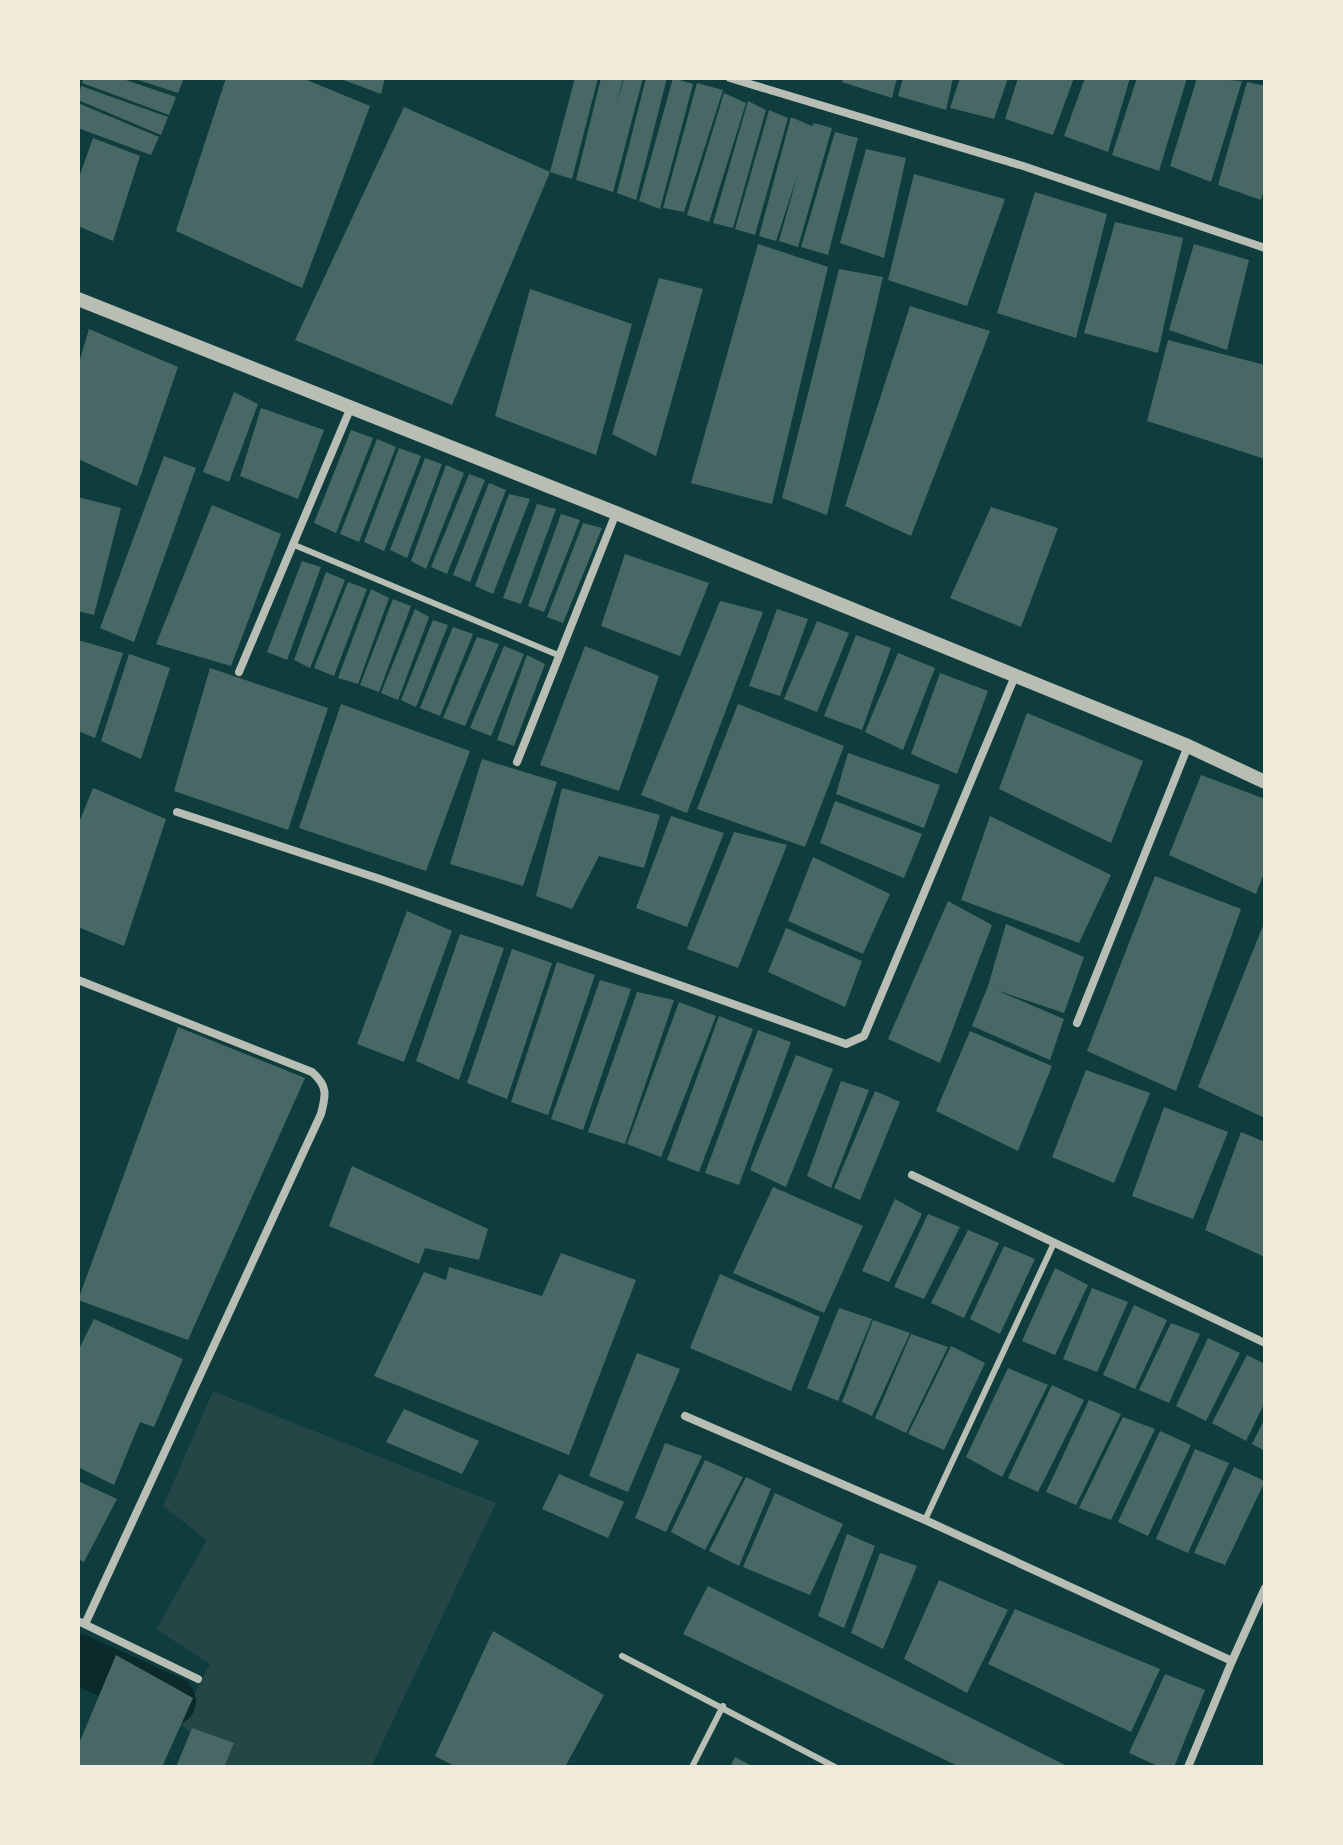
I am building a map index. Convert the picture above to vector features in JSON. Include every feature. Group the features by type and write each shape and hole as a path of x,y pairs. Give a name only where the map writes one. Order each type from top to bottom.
{"street":[{"path":"730,78 1023,166 1265,248"},
{"path":"78,299 616,513 1188,746 1265,782"},
{"path":"239,672 351,407"},
{"path":"517,762 616,513"},
{"path":"177,812 395,884 846,1044 864,1036 1015,676"},
{"path":"1077,1023 1188,746"},
{"path":"78,980 312,1072 322,1080 327,1092 321,1114 82,1622 198,1679"},
{"path":"912,1175 1265,1343"},
{"path":"685,1416 925,1520 1232,1661"},
{"path":"1188,1767 1265,1588"}],"lane":[{"path":"292,544 558,655"},
{"path":"925,1520 1054,1243"},
{"path":"622,1656 835,1767"},
{"path":"692,1767 723,1706"}],"shaded area":[{"path":"213,1391 496,1503 371,1767 220,1767 180,1722 210,1664 156,1629 207,1540 163,1506"}],"building":[{"path":"84,78 120,78 176,97 169,115 82,83"},
{"path":"132,78 184,78 178,93"},
{"path":"226,78 302,78 370,106 302,288 176,231"},
{"path":"338,78 385,78 381,94"},
{"path":"575,78 598,78 572,179 550,172"},
{"path":"601,78 623,78 616,106 624,78 643,78 613,192 576,180"},
{"path":"646,78 667,78 636,200 617,193"},
{"path":"673,78 693,84 660,209 639,201"},
{"path":"843,78 897,78 892,98 842,82"},
{"path":"903,78 953,78 946,110 898,96"},
{"path":"960,78 1008,78 994,119 950,108"},
{"path":"1018,78 1074,78 1053,135 1005,119"},
{"path":"1085,78 1130,78 1108,152 1064,136"},
{"path":"1137,78 1187,78 1159,171 1112,155"},
{"path":"1197,78 1242,81 1211,182 1170,166"},
{"path":"1247,82 1265,86 1265,186 1261,200 1218,185"},
{"path":"697,83 723,90 684,212 663,208"},
{"path":"81,86 168,117 161,135 78,100"},
{"path":"724,93 746,103 709,222 687,215"},
{"path":"748,101 766,110 733,228 713,223"},
{"path":"78,103 159,137 151,155 78,128"},
{"path":"404,107 550,172 452,405 295,340"},
{"path":"769,110 788,118 755,235 735,229"},
{"path":"791,117 812,126 814,123 832,128 798,247 779,241 798,173 776,241 759,236"},
{"path":"835,132 858,138 828,255 801,247"},
{"path":"93,138 140,156 113,241 78,226 78,180"},
{"path":"866,149 906,158 884,258 840,243"},
{"path":"914,174 1005,199 967,306 888,280"},
{"path":"1035,192 1107,214 1076,338 997,313"},
{"path":"1115,222 1183,238 1158,353 1084,333"},
{"path":"758,244 828,267 772,504 691,483"},
{"path":"1194,244 1249,260 1227,350 1169,330"},
{"path":"839,269 883,277 827,515 782,498"},
{"path":"659,278 703,289 656,456 612,434"},
{"path":"530,289 632,324 596,455 495,416"},
{"path":"910,306 990,331 911,536 845,506"},
{"path":"89,329 178,367 137,486 78,459 78,366"},
{"path":"1168,340 1265,365 1265,459 1147,421"},
{"path":"234,392 258,404 229,482 203,472"},
{"path":"261,408 324,430 298,499 240,476"},
{"path":"351,430 373,438 336,533 314,523"},
{"path":"377,439 396,447 359,542 340,534"},
{"path":"399,448 421,456 384,551 364,542"},
{"path":"164,456 196,468 134,642 100,628"},
{"path":"425,458 442,464 407,558 390,550"},
{"path":"446,465 464,473 426,569 411,561"},
{"path":"469,474 485,480 447,574 431,567"},
{"path":"489,483 506,490 470,582 453,575"},
{"path":"509,494 530,499 493,594 475,586"},
{"path":"78,497 121,508 94,615 78,611"},
{"path":"537,504 556,509 521,604 503,598"},
{"path":"212,505 281,534 231,666 156,644"},
{"path":"991,507 1058,528 1021,627 950,598"},
{"path":"561,514 580,520 544,612 528,606"},
{"path":"583,523 602,528 563,623 547,617"},
{"path":"625,554 709,583 680,656 601,626"},
{"path":"302,561 321,567 287,660 267,652"},
{"path":"326,572 345,580 310,668 294,660"},
{"path":"348,582 367,589 334,676 314,668"},
{"path":"371,589 389,598 358,684 338,678"},
{"path":"393,599 411,606 379,692 360,685"},
{"path":"720,601 763,612 687,813 641,795"},
{"path":"415,609 429,617 398,700 381,693"},
{"path":"777,609 808,619 780,696 749,686"},
{"path":"433,620 448,625 416,707 401,700"},
{"path":"817,621 849,633 817,712 784,699"},
{"path":"453,627 473,634 440,716 420,708"},
{"path":"856,635 891,648 862,730 824,716"},
{"path":"477,637 499,644 465,726 443,718"},
{"path":"78,640 123,653 95,738 78,731"},
{"path":"504,646 524,654 491,736 470,728"},
{"path":"585,646 659,676 619,791 540,765"},
{"path":"898,653 935,668 903,750 865,732"},
{"path":"129,654 170,668 141,759 101,741"},
{"path":"527,655 545,664 514,746 497,740"},
{"path":"210,668 328,708 288,830 174,791"},
{"path":"940,673 988,691 957,774 911,754"},
{"path":"341,704 470,751 426,871 299,828"},
{"path":"738,704 844,746 805,847 697,809"},
{"path":"1027,713 1143,761 1111,843 999,789"},
{"path":"848,753 940,785 924,828 836,794"},
{"path":"482,759 557,782 523,886 450,864"},
{"path":"1201,775 1265,799 1265,870 1256,894 1169,855"},
{"path":"93,788 166,819 124,946 78,927 78,825"},
{"path":"562,788 660,815 644,868 599,856 572,909 536,896"},
{"path":"835,801 922,834 904,878 820,843"},
{"path":"671,816 724,833 687,927 636,908"},
{"path":"990,816 1111,875 1079,943 961,900"},
{"path":"734,832 787,845 738,968 687,949"},
{"path":"813,857 890,894 863,954 788,921"},
{"path":"1155,876 1241,909 1176,1091 1087,1051"},
{"path":"948,901 992,925 940,1063 888,1039"},
{"path":"407,911 452,931 404,1062 357,1044"},
{"path":"1265,921 1265,1118 1198,1087"},
{"path":"1006,924 1084,957 1064,1013 996,990 1064,1019 1050,1060 972,1026 988,986"},
{"path":"786,928 862,961 845,1007 768,972"},
{"path":"460,934 504,948 459,1080 416,1061"},
{"path":"512,949 552,963 507,1099 467,1083"},
{"path":"557,962 595,975 548,1115 511,1102"},
{"path":"600,980 631,989 583,1130 551,1119"},
{"path":"637,992 674,1000 625,1144 588,1132"},
{"path":"679,1002 716,1016 661,1157 627,1144"},
{"path":"719,1016 753,1029 699,1172 667,1160"},
{"path":"178,1027 305,1078 188,1340 78,1300"},
{"path":"758,1030 791,1042 739,1185 705,1173"},
{"path":"970,1031 1052,1066 1018,1151 936,1111"},
{"path":"796,1055 833,1069 786,1187 750,1170"},
{"path":"1086,1070 1150,1093 1114,1183 1052,1157"},
{"path":"841,1081 869,1090 831,1188 807,1176"},
{"path":"875,1091 900,1102 860,1200 834,1188"},
{"path":"1164,1107 1228,1132 1193,1219 1132,1196"},
{"path":"1241,1132 1265,1142 1265,1257 1205,1230"},
{"path":"352,1166 488,1229 479,1260 425,1248 419,1264 329,1226"},
{"path":"773,1187 863,1226 824,1313 733,1273"},
{"path":"895,1199 922,1214 889,1282 862,1271"},
{"path":"928,1214 960,1227 924,1299 894,1287"},
{"path":"968,1230 999,1243 964,1318 931,1303"},
{"path":"1004,1246 1035,1259 1000,1334 970,1319"},
{"path":"561,1253 636,1280 569,1455 374,1376 424,1272 446,1280 449,1267 542,1296"},
{"path":"1055,1268 1088,1285 1055,1355 1022,1341"},
{"path":"720,1274 820,1317 791,1391 690,1348"},
{"path":"1092,1288 1128,1302 1097,1372 1063,1359"},
{"path":"1134,1305 1167,1320 1135,1389 1103,1375"},
{"path":"839,1308 872,1319 838,1401 807,1388"},
{"path":"94,1319 183,1359 154,1427 140,1422 114,1485 78,1467 78,1351"},
{"path":"873,1320 910,1333 872,1416 842,1402"},
{"path":"1171,1323 1200,1334 1169,1403 1139,1390"},
{"path":"911,1334 948,1347 906,1433 875,1418"},
{"path":"1208,1338 1240,1353 1206,1421 1176,1406"},
{"path":"951,1346 985,1363 944,1450 908,1434"},
{"path":"637,1353 680,1369 628,1492 589,1476"},
{"path":"1247,1355 1265,1364 1265,1402 1246,1441 1212,1423"},
{"path":"1008,1368 1048,1385 1002,1477 966,1457"},
{"path":"1052,1385 1084,1400 1038,1492 1008,1478"},
{"path":"1089,1400 1121,1414 1076,1505 1046,1492"},
{"path":"404,1409 479,1441 462,1474 386,1442"},
{"path":"1123,1417 1155,1429 1111,1520 1079,1508"},
{"path":"1265,1418 1265,1451 1252,1444"},
{"path":"1160,1431 1191,1445 1148,1536 1118,1522"},
{"path":"665,1443 702,1456 666,1532 635,1518"},
{"path":"1195,1449 1229,1463 1188,1553 1156,1539"},
{"path":"705,1460 743,1477 705,1550 671,1532"},
{"path":"1234,1467 1265,1481 1225,1565 1194,1553"},
{"path":"559,1474 624,1502 608,1538 542,1509"},
{"path":"746,1477 771,1489 739,1566 709,1551"},
{"path":"78,1481 117,1499 84,1562 78,1559"},
{"path":"775,1493 843,1524 810,1595 743,1567"},
{"path":"847,1534 875,1546 844,1628 818,1616"},
{"path":"880,1553 917,1566 883,1649 851,1633"},
{"path":"939,1580 1008,1610 967,1693 904,1659"},
{"path":"708,1586 1069,1767 960,1767 683,1634"},
{"path":"1015,1609 1160,1669 1131,1732 988,1664"},
{"path":"493,1631 604,1695 565,1767 456,1767 435,1756"},
{"path":"116,1655 193,1698 162,1767 78,1767 78,1746"},
{"path":"1165,1674 1205,1690 1174,1767 1160,1767 1129,1753"},
{"path":"192,1728 234,1743 224,1767 176,1767"},
{"path":"735,1757 754,1767 730,1767"}],"waterway":[{"path":"78,1659 171,1701"}]}
